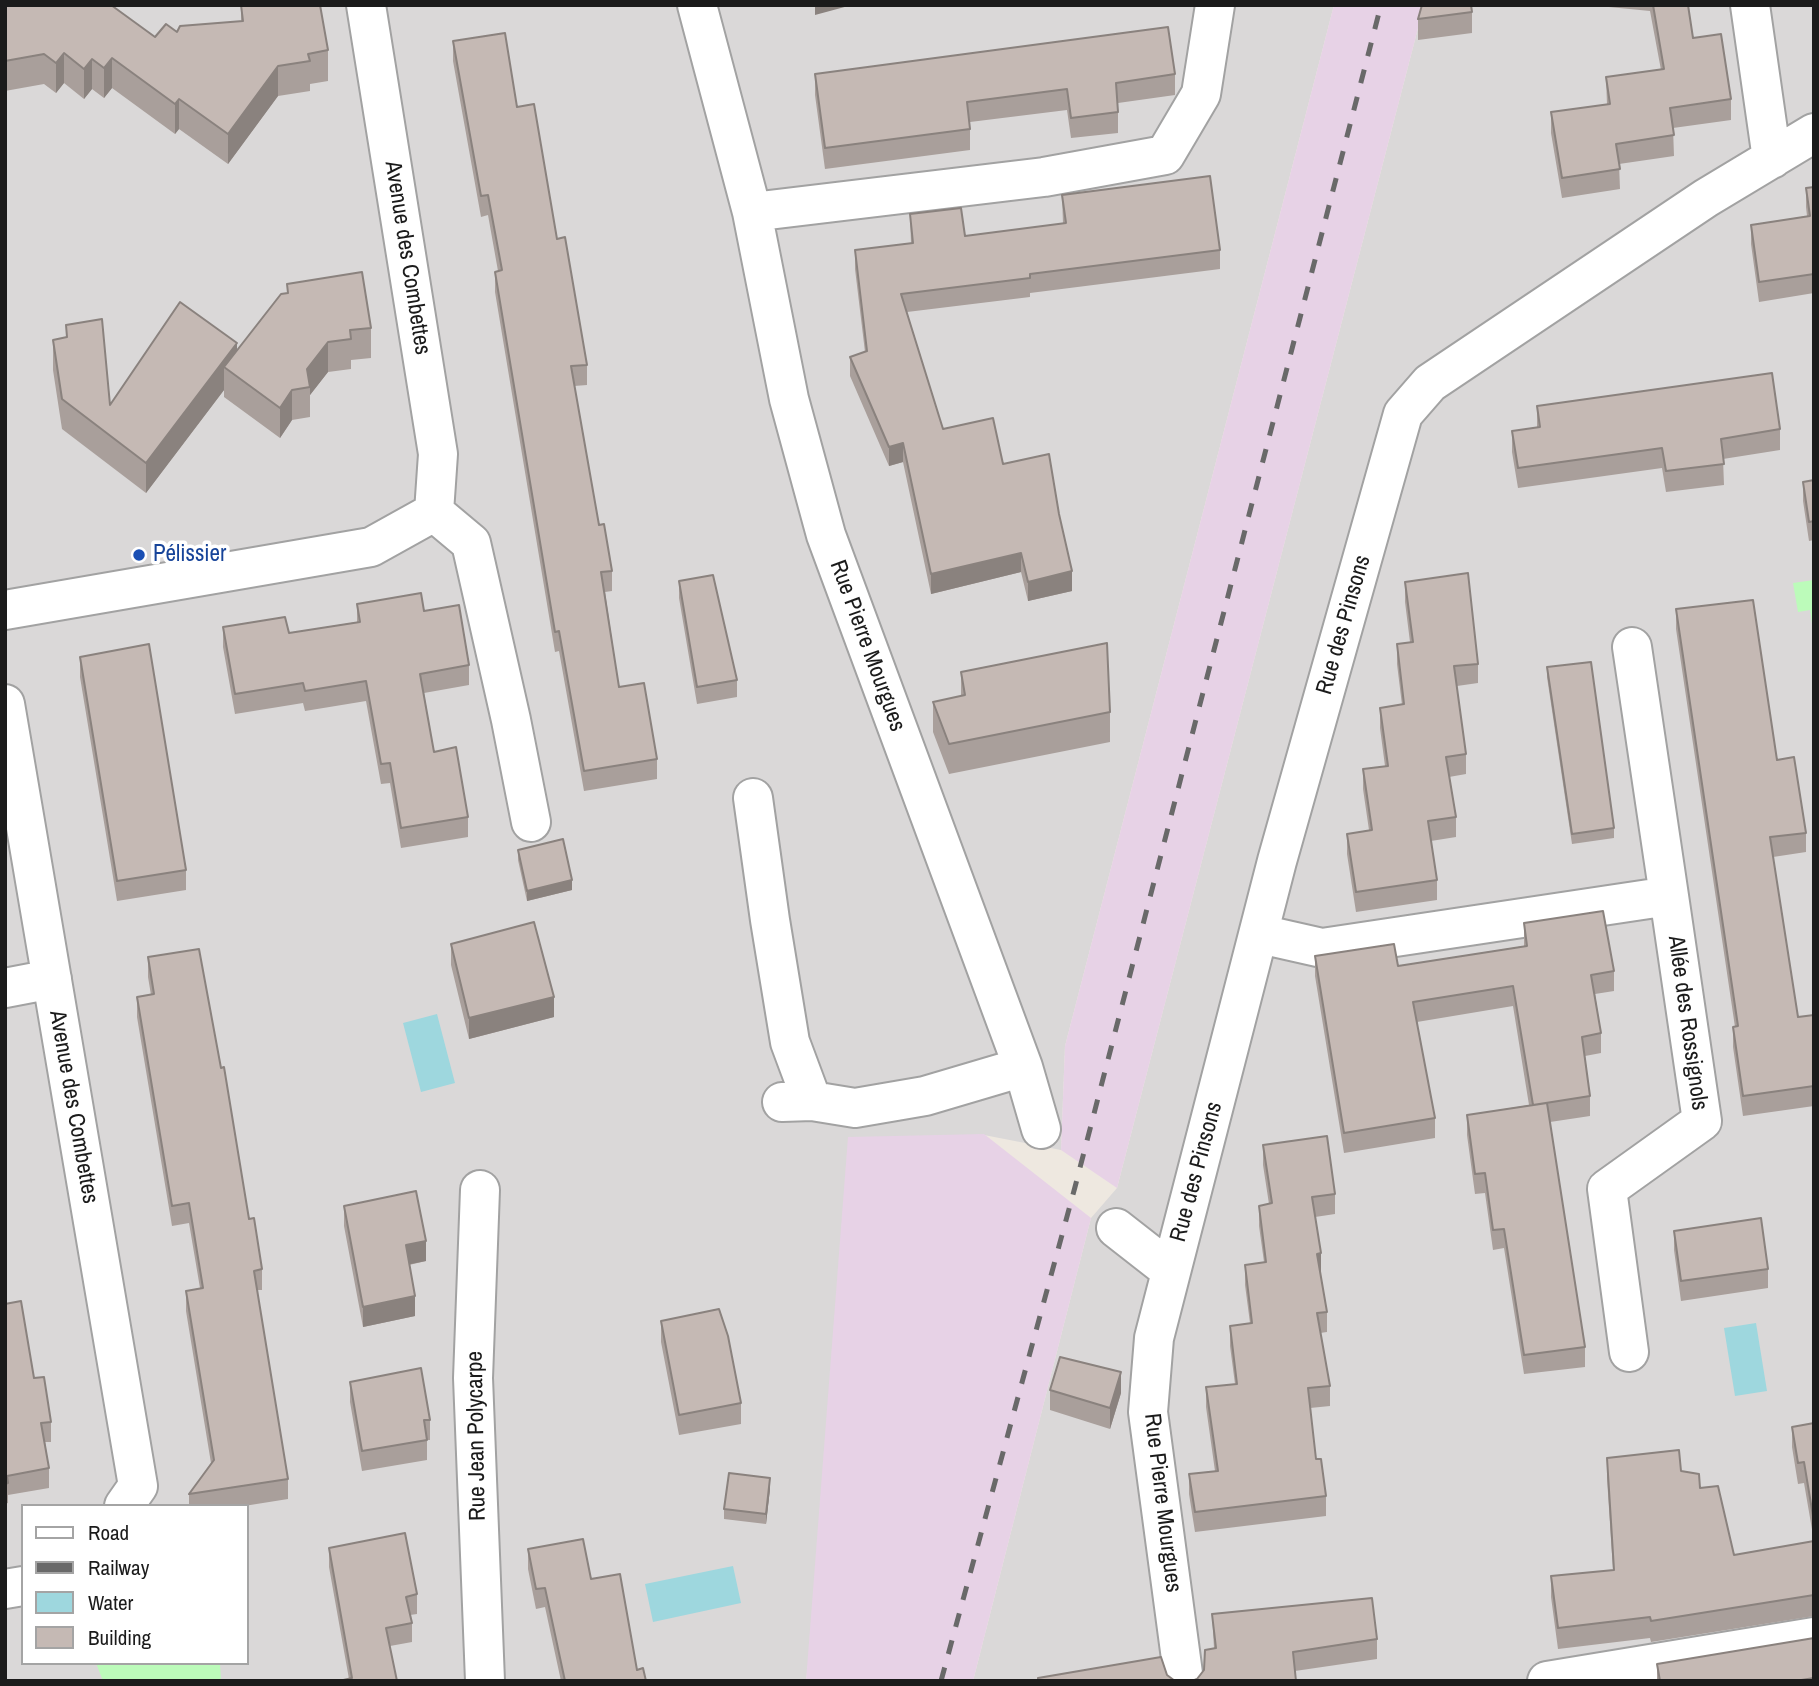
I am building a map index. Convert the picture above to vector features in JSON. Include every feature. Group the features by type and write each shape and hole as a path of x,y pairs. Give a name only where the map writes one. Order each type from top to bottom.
{"street":[{"name":"Avenue des Combettes","path":"366,5 438,454 434,512"},
{"name":"Rue Pierre Mourgues","path":"697,5 752,212 789,399 827,535 1023,1067 1041,1129"},
{"path":"752,212 1044,177 1165,155 1201,94 1215,5"},
{"path":"1750,5 1772,159"},
{"name":"Rue des Pinsons","path":"1171,1271 1277,861 1403,414 1430,383 1706,198 1814,133"},
{"path":"8,617 371,547 434,512 471,543 531,822"},
{"name":"Allée des Rossignols","path":"1629,1352 1607,1189 1702,1121 1632,647"},
{"name":"Avenue des Combettes","path":"5,704 138,1486 125,1504"},
{"path":"753,797 797,1101 855,1108 925,1096 1023,1067"},
{"path":"1260,934 1322,948 1669,896"},
{"path":"5,988 52,979"},
{"name":"Rue Jean Polycarpe","path":"480,1190 473,1378 485,1681"},
{"path":"1116,1228 1171,1271"},
{"name":"Rue Pierre Mourgues","path":"1171,1271 1154,1338 1148,1412 1184,1681"},
{"path":"1547,1681 1589,1677 1814,1637"}],"shaded area":[{"path":"5,5 1334,5 1065,1046 1061,1150 984,1135 808,1665 806,1681 5,1681"},
{"path":"1334,5 1424,5 1117,1188 1061,1150 1065,1046"},
{"path":"1424,5 1814,5 1814,1681 973,1681 1091,1218 1117,1188"},
{"path":"984,1134 1091,1218 973,1681 806,1681 848,1137"}],"green space":[{"path":"1814,580 1814,637 1810,610 1798,612 1793,583"},
{"path":"97,1665 220,1665 221,1681 103,1681"}],"water":[{"path":"437,1014 455,1083 421,1092 403,1023"},
{"path":"1756,1323 1767,1391 1735,1396 1724,1328"},
{"path":"733,1566 741,1603 653,1622 645,1584"}],"building":[{"path":"5,5 111,5 155,37 166,24 177,32 180,26 243,21 241,5 320,5 328,50 308,54 310,61 278,66 228,134 179,99 175,104 112,58 104,68 92,59 84,69 64,53 56,63 44,54 5,61"},
{"path":"1422,5 1471,5 1472,12 1418,19"},
{"path":"1653,5 1688,5 1693,38 1721,34 1731,99 1670,108 1674,135 1616,144 1620,169 1562,178 1551,112 1610,104 1606,77 1664,69"},
{"path":"1168,27 1175,74 1116,83 1118,112 1071,118 1067,89 967,102 970,129 825,148 815,74"},
{"path":"505,33 517,107 534,104 557,239 565,237 587,365 571,366 599,525 604,524 612,571 601,572 619,687 644,683 657,759 584,771 559,631 555,632 495,272 502,270 488,195 481,196 453,41"},
{"path":"1210,176 1220,250 1030,274 1030,278 901,294 943,429 993,418 1003,464 1049,454 1072,571 1028,582 1021,553 931,574 903,443 889,447 850,357 867,351 855,250 913,243 910,214 961,208 965,236 1066,223 1062,195"},
{"path":"1814,187 1814,274 1759,282 1751,225 1810,216 1806,188"},
{"path":"362,272 371,328 350,330 351,339 328,342 307,369 310,387 292,390 280,408 224,367 281,294 288,293 287,284"},
{"path":"180,302 237,343 146,463 62,399 53,340 67,337 66,325 102,319 110,405"},
{"path":"1772,373 1780,429 1721,439 1724,464 1666,471 1662,448 1518,468 1512,431 1540,427 1537,406"},
{"path":"1814,480 1814,521 1809,522 1803,482"},
{"path":"1468,573 1478,664 1454,666 1466,754 1446,757 1456,817 1428,821 1437,880 1356,892 1347,834 1372,830 1363,769 1388,766 1380,708 1404,704 1397,644 1413,642 1405,582"},
{"path":"713,575 737,680 697,687 679,581"},
{"path":"421,593 424,611 459,605 469,665 420,674 434,752 456,747 468,817 401,828 390,763 381,764 366,681 305,691 303,683 235,694 223,627 285,617 289,633 360,622 357,604"},
{"path":"1753,600 1777,760 1794,757 1806,833 1770,837 1798,1017 1814,1015 1814,1086 1743,1096 1733,1027 1738,1026 1676,609"},
{"path":"1107,643 1110,712 949,744 933,702 965,695 961,672"},
{"path":"149,644 186,870 117,881 80,657"},
{"path":"1591,662 1614,828 1572,834 1547,667"},
{"path":"563,839 572,880 527,891 518,850"},
{"path":"1603,911 1614,971 1591,975 1601,1033 1582,1037 1590,1096 1533,1105 1513,986 1413,1002 1435,1118 1344,1133 1315,956 1394,944 1398,966 1527,946 1524,923"},
{"path":"534,922 554,997 469,1018 451,944"},
{"path":"199,949 221,1068 224,1067 249,1219 254,1218 262,1269 254,1271 288,1479 189,1494 214,1460 186,1291 203,1288 189,1203 172,1206 137,997 154,994 148,957"},
{"path":"1547,1103 1585,1347 1524,1355 1504,1229 1493,1230 1485,1173 1475,1174 1467,1115"},
{"path":"1327,1136 1335,1194 1312,1197 1321,1253 1317,1254 1327,1312 1317,1313 1330,1386 1308,1388 1316,1459 1321,1459 1326,1496 1195,1512 1189,1474 1218,1471 1206,1387 1237,1384 1230,1326 1252,1323 1245,1265 1266,1262 1259,1206 1272,1203 1263,1145"},
{"path":"416,1191 426,1241 406,1245 415,1296 363,1307 344,1206"},
{"path":"1761,1218 1768,1269 1681,1281 1674,1231"},
{"path":"21,1301 34,1378 44,1377 51,1422 41,1423 49,1468 7,1476 8,1483 5,1484 5,1304"},
{"path":"719,1309 728,1336 741,1403 679,1415 661,1321"},
{"path":"1060,1357 1121,1372 1110,1408 1050,1390"},
{"path":"421,1368 430,1420 424,1420 427,1440 362,1451 350,1382"},
{"path":"1814,1423 1814,1522 1804,1462 1798,1463 1792,1427"},
{"path":"1679,1450 1681,1471 1699,1474 1700,1488 1718,1486 1734,1555 1814,1541 1814,1595 1651,1621 1650,1617 1558,1628 1551,1576 1614,1570 1607,1458"},
{"path":"729,1473 770,1478 766,1514 724,1509"},
{"path":"405,1533 417,1594 406,1597 412,1623 386,1628 397,1681 339,1681 352,1678 329,1548"},
{"path":"583,1539 591,1579 620,1574 637,1670 643,1668 646,1681 565,1681 545,1588 536,1589 528,1549"},
{"path":"1372,1598 1377,1639 1293,1652 1296,1681 1192,1681 1204,1670 1205,1650 1216,1648 1212,1614"},
{"path":"1814,1638 1814,1678 1795,1681 1660,1681 1657,1664"},
{"path":"1161,1657 1167,1675 1175,1681 1038,1681 1038,1678"}],"railway":[{"path":"941,1681 1075,1187 1381,5"}],"place":[{"name":"Pélissier","path":"139,555"}]}
